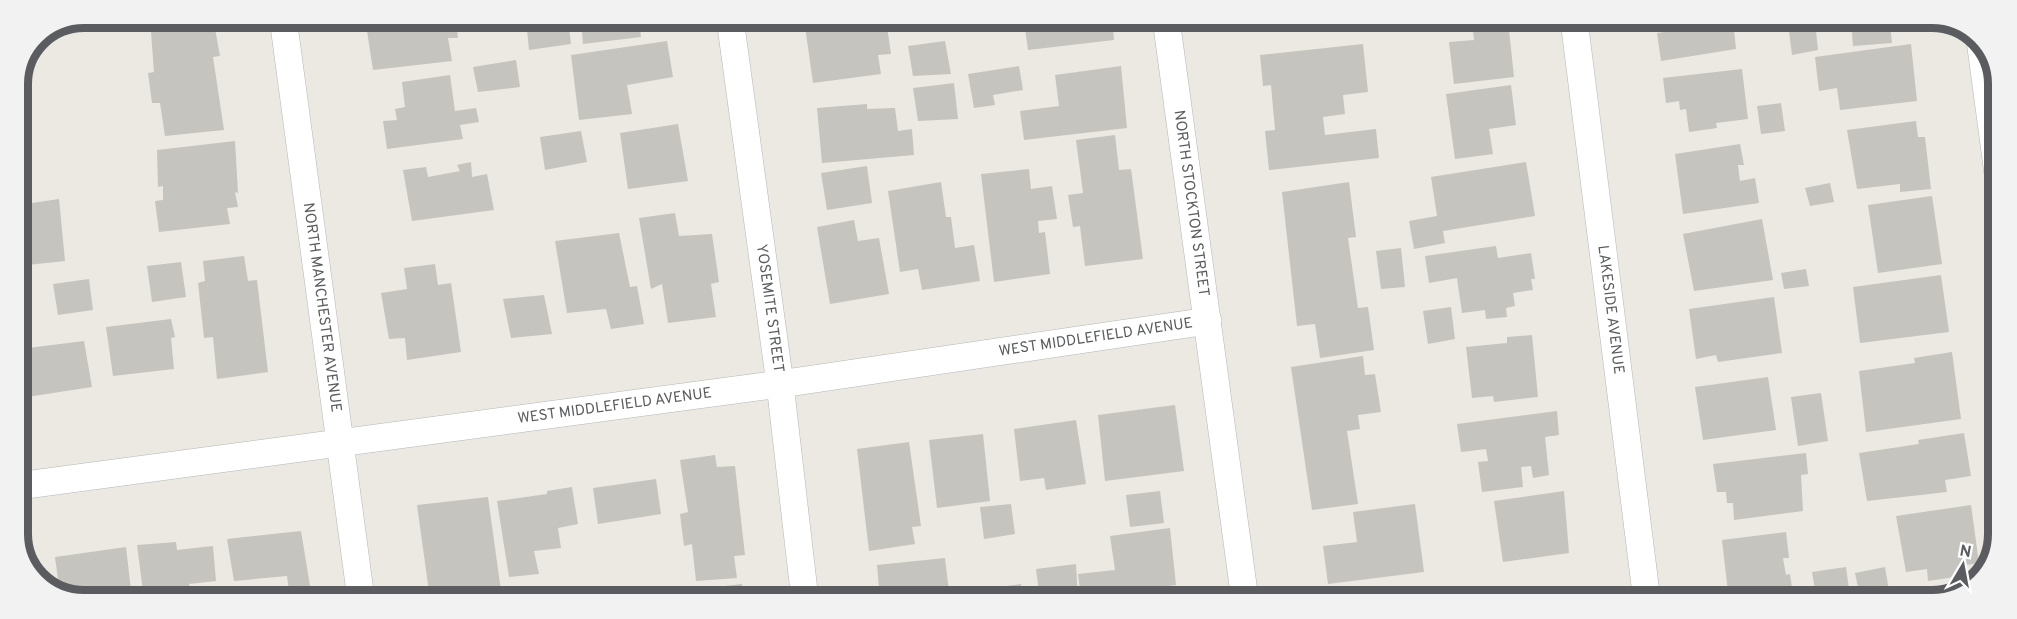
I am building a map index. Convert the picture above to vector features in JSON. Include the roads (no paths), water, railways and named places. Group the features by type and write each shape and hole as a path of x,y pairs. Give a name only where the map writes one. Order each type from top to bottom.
{"street":[{"name":"NORTH MANCHESTER AVENUE","path":"284,28 360,591"},
{"name":"YOSEMITE STREET","path":"731,28 780,384 804,591"},
{"name":"NORTH STOCKTON STREET","path":"1167,28 1244,591"},
{"name":"LAKESIDE AVENUE","path":"1575,28 1646,591"},
{"path":"1983,61 1988,99"},
{"name":"WEST MIDDLEFIELD AVENUE","path":"29,485 780,384 1208,321"}]}
